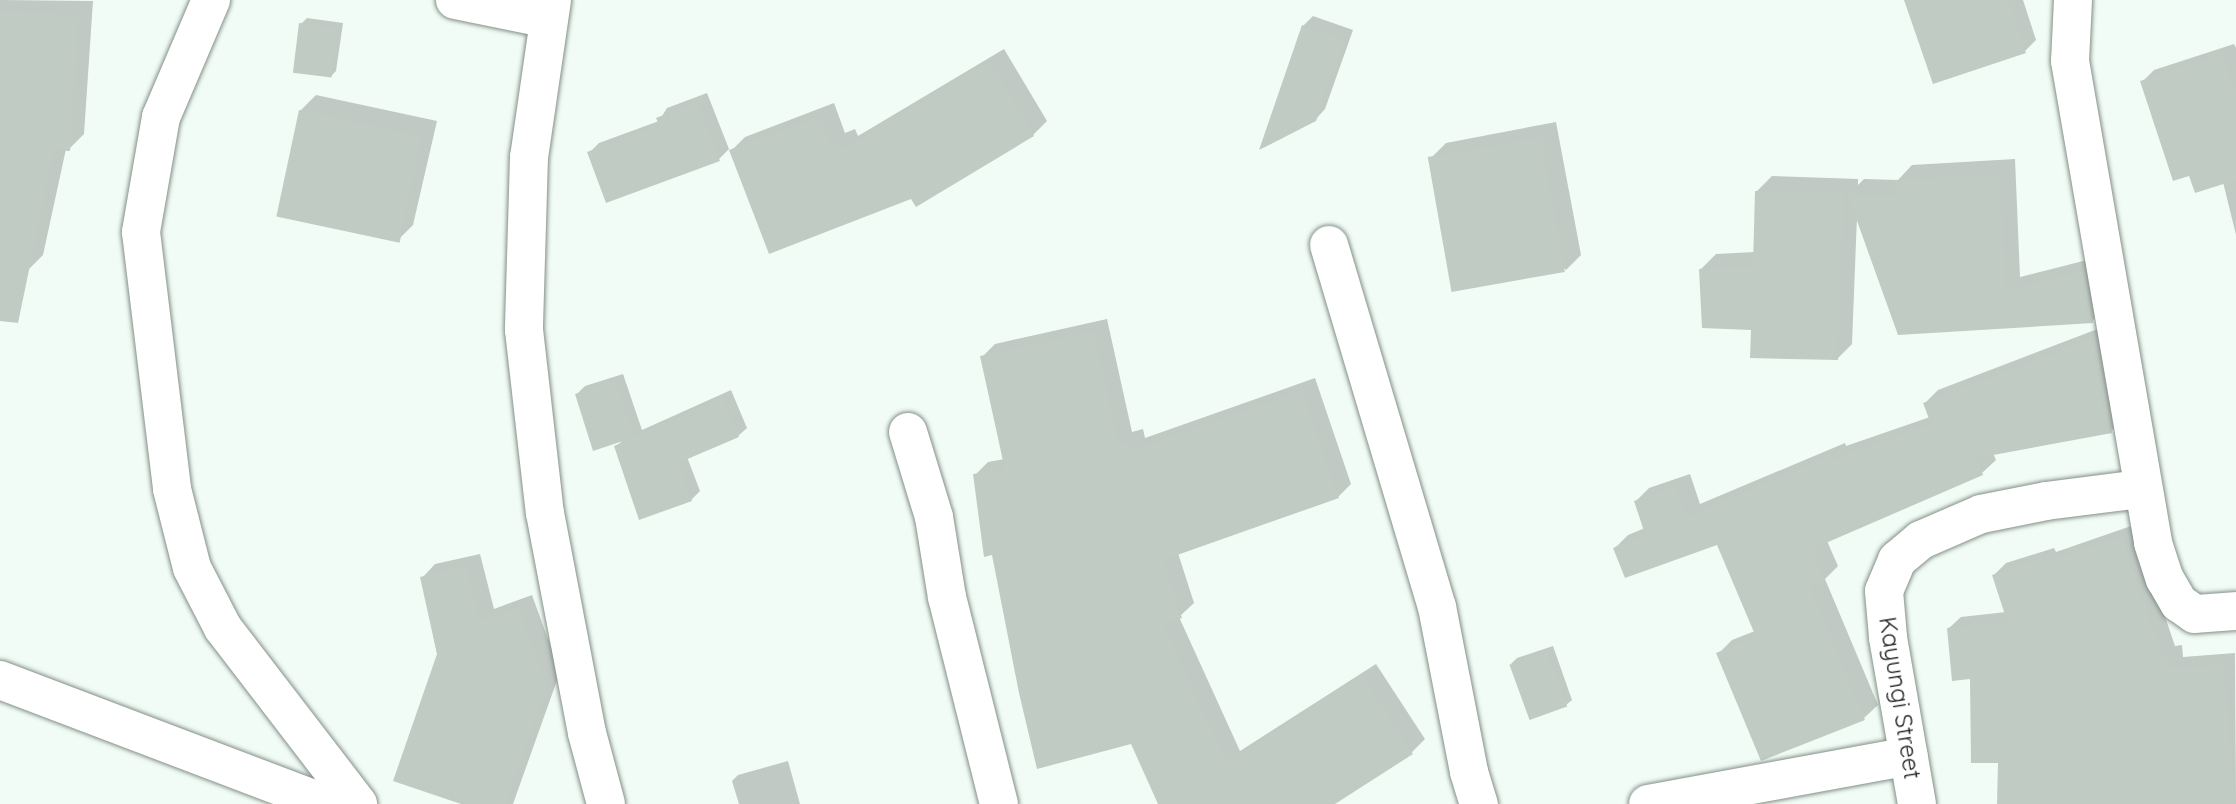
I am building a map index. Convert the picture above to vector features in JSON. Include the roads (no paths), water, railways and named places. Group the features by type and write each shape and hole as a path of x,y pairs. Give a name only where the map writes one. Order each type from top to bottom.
{"street":[{"path":"211,0 161,117 141,232 172,489 192,568 223,628 358,804"},
{"path":"455,0 550,10 529,157 524,330 545,513 587,733 606,804"},
{"path":"2073,0 2070,61 2141,489 2157,555 2165,579 2179,603 2195,614 2236,611"},
{"path":"1329,245 1437,607 1469,772 1479,804"},
{"path":"908,432 934,517 947,597 999,804"},
{"name":"Kayungi Street","path":"1917,804 1888,636 1884,592 1897,561 1922,540 1981,514 2046,501 2141,489"},
{"path":"0,680 327,804"},
{"path":"1648,804 1909,757"}]}
